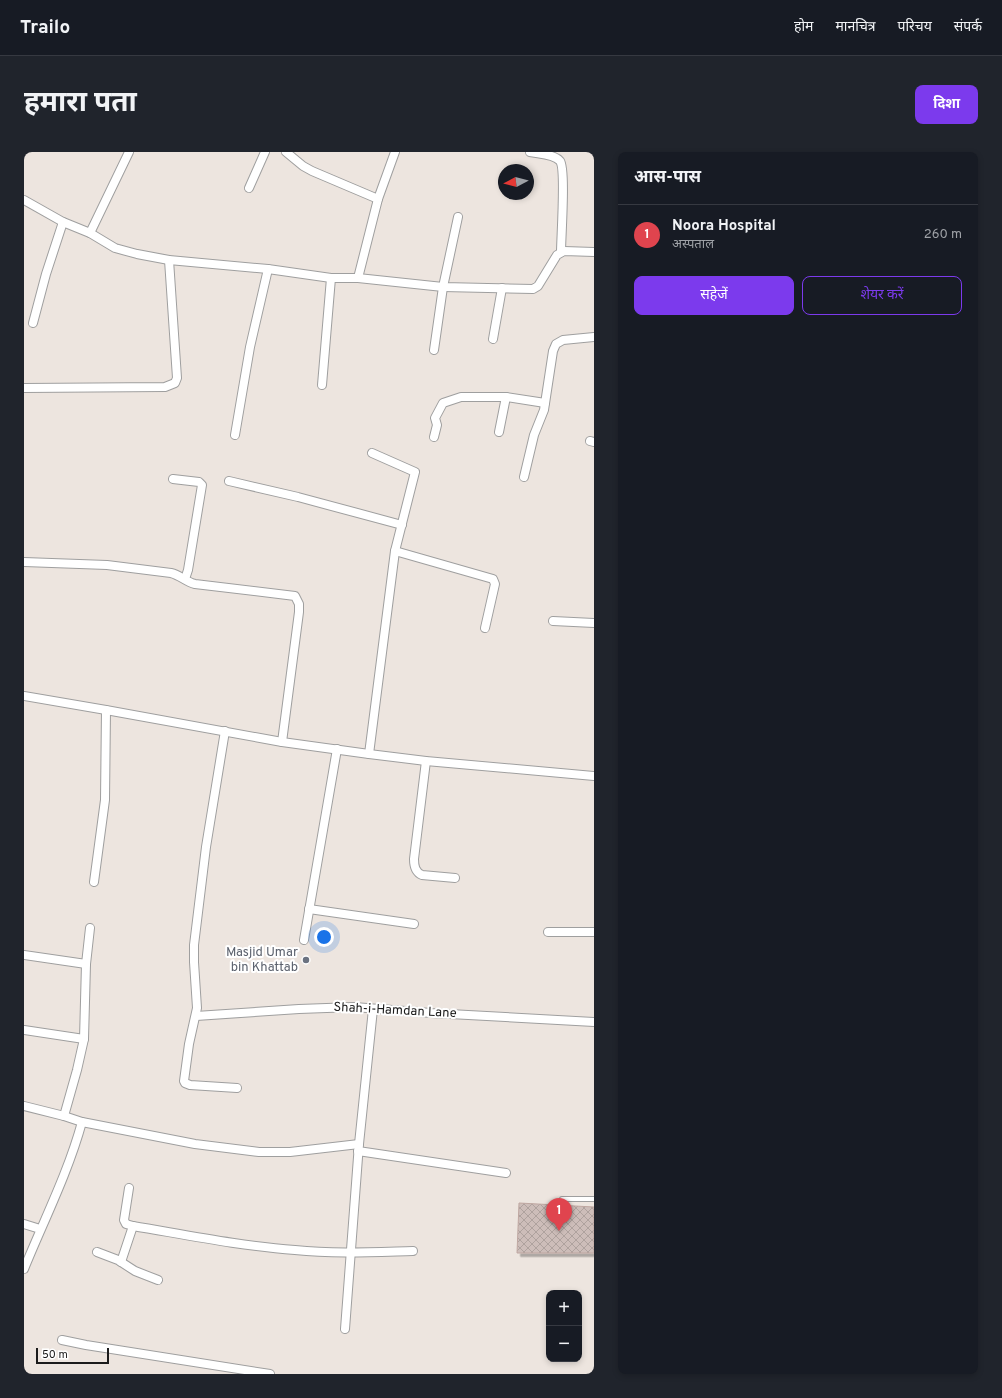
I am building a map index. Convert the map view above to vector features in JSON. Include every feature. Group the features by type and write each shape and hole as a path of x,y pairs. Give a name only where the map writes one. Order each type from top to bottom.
{"street":[{"path":"90,233 129,152"},
{"path":"249,188 265,152"},
{"path":"286,152 303,166 312,171 378,199"},
{"path":"358,278 378,199 394,152"},
{"path":"530,152 554,158 561,164 561,252"},
{"path":"24,200 63,222 90,233 115,248 125,251 169,260 268,269 331,278 358,278 443,287 536,288 557,255 561,252 594,252"},
{"path":"434,350 443,287 458,217"},
{"path":"33,323 46,274 63,222"},
{"path":"24,388 165,387 175,383 177,378 169,260"},
{"path":"235,435 250,347 268,269"},
{"path":"322,385 331,278"},
{"path":"493,339 502,288"},
{"path":"524,477 534,435 544,410 553,351 556,344 565,340 594,337"},
{"path":"434,437 437,425 435,418 443,403 461,397 506,397 545,403"},
{"path":"499,432 506,397"},
{"path":"370,754 395,551 415,472 372,453"},
{"path":"174,480 199,482 202,485 188,570 185,579"},
{"path":"228,481 298,497 402,525"},
{"path":"395,551 494,579 495,584 485,628"},
{"path":"24,562 106,565 171,573 195,584 290,594 295,596 298,600 299,612 282,742"},
{"path":"553,621 594,622"},
{"path":"24,696 282,742 426,761 594,776"},
{"path":"94,882 105,800 106,710"},
{"path":"225,731 206,847 194,954 197,998 196,1016 184,1075 185,1083 190,1085 237,1088"},
{"path":"304,940 337,749"},
{"path":"426,761 414,866 418,873 422,875 455,878"},
{"path":"309,909 414,924"},
{"path":"64,1116 84,1039 86,964 90,928"},
{"path":"548,932 594,932"},
{"path":"24,955 86,964"},
{"name":"Shah-i-Hamdan Lane","path":"196,1016 334,1007 594,1022"},
{"path":"345,1329 359,1147 373,1009"},
{"path":"24,1030 84,1039"},
{"path":"24,1106 82,1122 195,1144 259,1152 290,1152 359,1147 506,1173"},
{"path":"24,1269 69,1164 82,1122"},
{"path":"129,1188 124,1220 126,1224 133,1226 264,1247 301,1251 350,1253 413,1251"},
{"path":"24,1224 40,1229"},
{"path":"121,1262 133,1226"},
{"path":"97,1252 121,1262 135,1271 158,1280"},
{"path":"62,1340 270,1374"}],"lane":[{"path":"562,1199 594,1199"}],"building":[{"path":"519,1203 594,1207 594,1253 517,1253"}],"place":[{"name":"Masjid Umar bin Khattab","path":"306,960"},
{"name":"Noora Hospital","path":"559,1231"}]}
